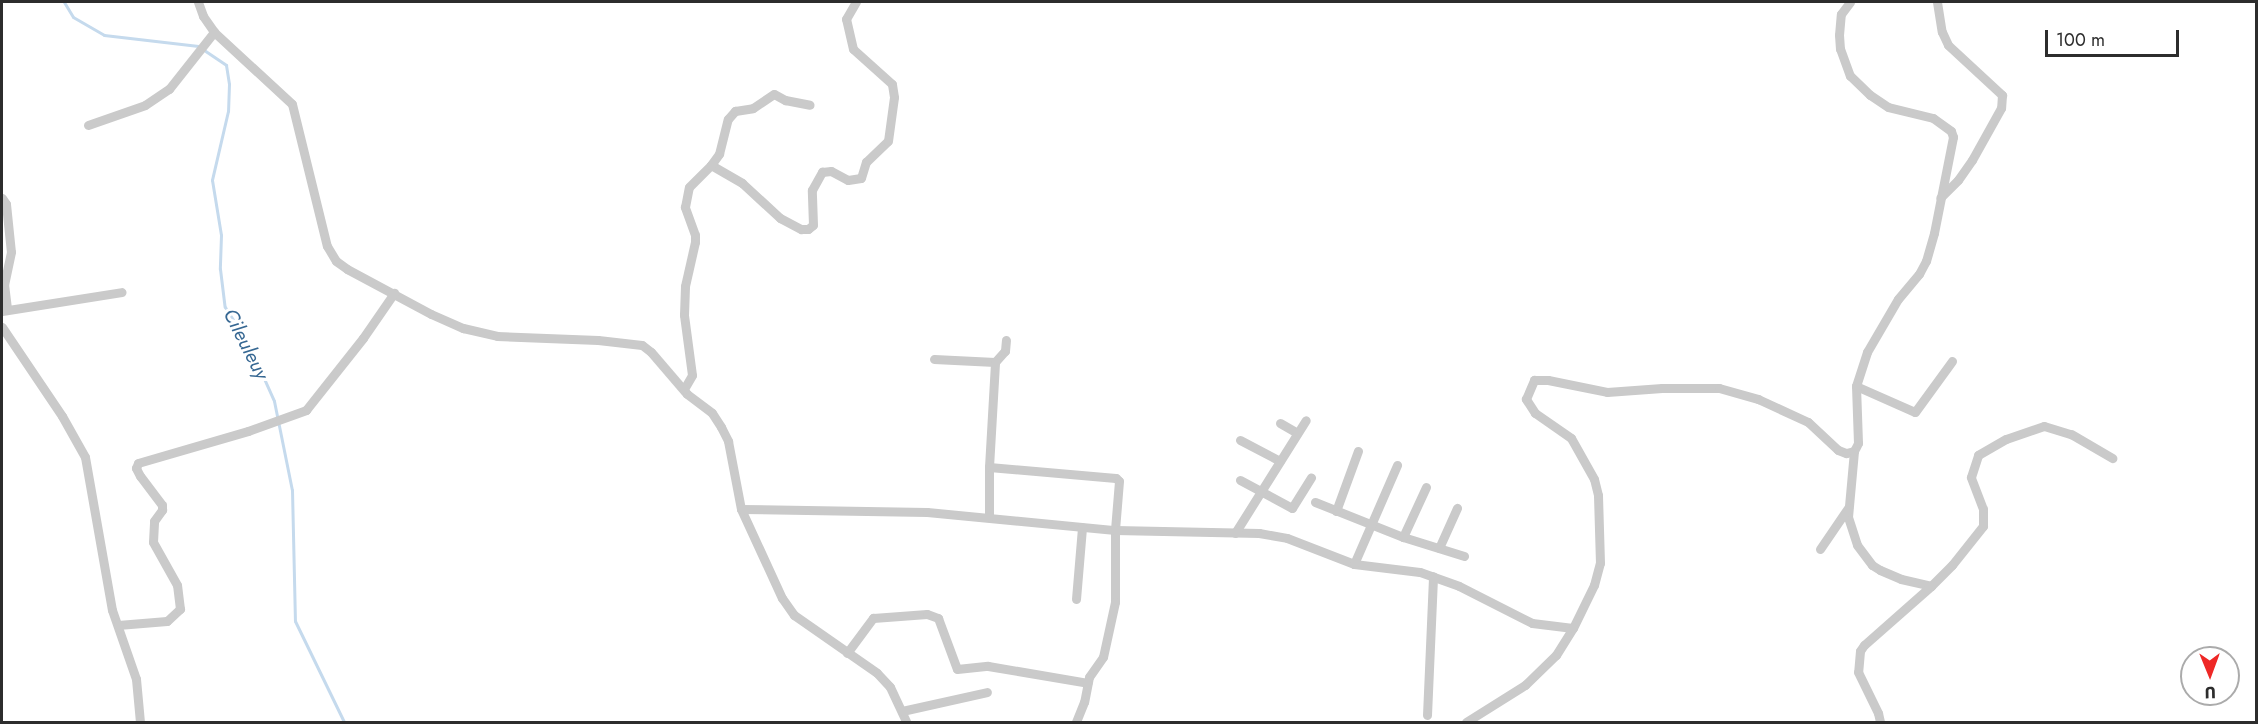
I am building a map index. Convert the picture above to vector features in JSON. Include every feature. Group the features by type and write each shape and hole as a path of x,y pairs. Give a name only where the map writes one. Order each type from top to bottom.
{"street":[{"path":"198,2 203,16 214,32 292,104 327,246 336,261 347,269 463,328 497,336 598,340 642,345 684,389 712,413 728,441 741,509 782,598 794,615 877,673 890,687 906,723"},
{"path":"711,165 742,183 780,218 801,229 808,229 813,225 812,190 822,172 831,171 848,180 861,178 866,162 888,141 894,97 892,84 887,78 853,49 846,19 856,2"},
{"path":"1850,2 1841,14 1839,35 1840,49 1850,76 1870,96 1888,107 1933,118 1951,131 1952,143 1926,261 1898,299 1867,352 1856,386 1858,443 1854,451 1848,508 1851,533 1872,565 1901,579 1931,586"},
{"path":"1937,2 1942,32 1948,45 2002,95 2001,108 1972,160 1958,180 1940,198"},
{"path":"88,124 145,105 169,89 214,32"},
{"path":"684,389 692,375 684,315 685,286 695,235 685,207 685,197 694,181 719,154 728,119 735,111 753,108 774,94 785,100 810,105"},
{"path":"2,198 6,204 11,252 4,284 4,310 122,292"},
{"path":"118,626 167,621 180,609 181,599 177,585 153,542 154,521 162,510 162,505 140,476 136,468 138,463 266,424 311,406 394,293"},
{"path":"2,327 62,416 85,457 112,610 136,679 140,723"},
{"path":"989,517 989,467 995,362 1005,351 1006,340"},
{"path":"934,358 995,362"},
{"path":"1856,386 1915,412 1952,361"},
{"path":"1466,723 1525,685 1556,655 1574,628 1594,585 1600,563 1598,495 1594,479 1571,438 1535,413 1526,399 1534,380 1548,380 1607,392 1662,388 1719,388 1758,399 1808,422 1838,450 1846,453 1854,451"},
{"path":"1234,533 1306,420"},
{"path":"1280,423 1298,433"},
{"path":"1880,723 1878,713 1858,670 1860,651 1952,565 1983,526 1983,509 1971,477 1978,455 2006,439 2044,426 2071,434 2112,458"},
{"path":"1240,440 1280,461"},
{"path":"1336,511 1358,451"},
{"path":"1354,564 1397,465"},
{"path":"989,467 1116,478 1120,486 1115,530 1115,602 1103,657 1088,683 1076,723"},
{"path":"1240,480 1292,508 1311,477"},
{"path":"1403,537 1426,487"},
{"path":"1315,502 1403,537 1464,556"},
{"path":"1439,548 1457,508"},
{"path":"1820,549 1848,508"},
{"path":"741,509 927,512 1115,530 1259,533 1287,538 1354,564 1420,572 1459,586 1532,623 1574,628"},
{"path":"1076,599 1082,527"},
{"path":"1427,715 1433,576"},
{"path":"847,653 873,618 927,614 938,618 957,669 988,666 1088,683"},
{"path":"902,711 987,692"}],"waterway":[{"name":"Cileuleuy","path":"64,2 73,17 104,35 198,46 226,65 229,84 228,111 212,180 221,235 220,269 225,307 249,345 274,401 292,490 295,621 344,722"}]}
